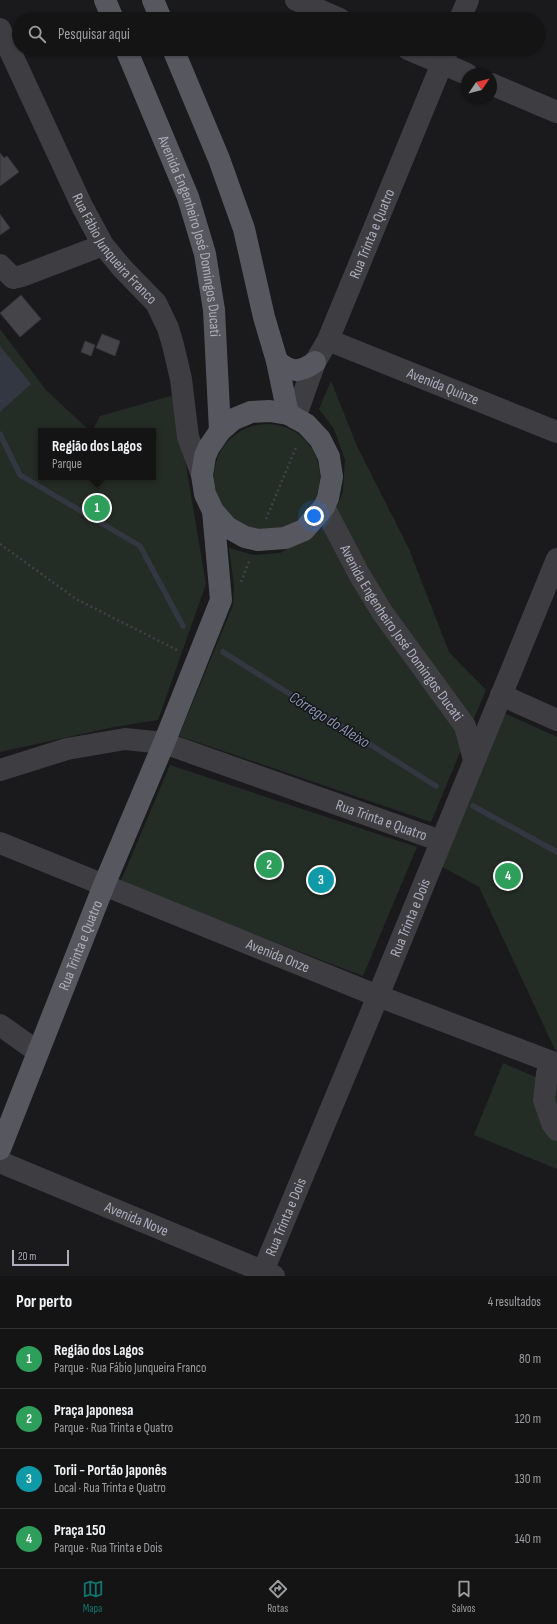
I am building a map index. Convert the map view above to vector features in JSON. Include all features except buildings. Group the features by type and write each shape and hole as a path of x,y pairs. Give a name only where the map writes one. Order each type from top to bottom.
{"main road":[{"path":"105,0 110,12"},
{"path":"153,0 158,12"},
{"name":"Avenida Engenheiro José Domingos Ducati","path":"129,56 188,197 205,254 214,310 220,431"},
{"path":"177,56 219,159 244,229 264,317 296,419"},
{"path":"277,361 285,368 296,371 306,369 315,362"},
{"path":"270,411 296,419 320,439 329,457 332,477 328,498 324,507 304,530 285,538 258,540 245,537 227,527 213,512 205,494 202,475 205,456 211,443 220,431 234,419 251,412 270,411"},
{"name":"Rua Trinta e Quatro","path":"0,1148 104,885 164,743 221,600 213,512"}],"street":[{"path":"296,0 324,12"},
{"path":"463,12 468,0"},
{"name":"Rua Fábio Junqueira Franco","path":"0,29 12,55"},
{"name":"Rua Fábio Junqueira Franco","path":"13,56 82,206 103,245 122,268 156,303 168,328 181,379 188,437 202,475"},
{"path":"445,56 461,69"},
{"name":"Rua Trinta e Quatro","path":"296,419 315,362 328,340 445,56"},
{"path":"497,87 557,112"},
{"path":"0,265 13,278 22,276 103,245"},
{"name":"Avenida Quinze","path":"328,340 557,432"},
{"name":"Avenida Engenheiro José Domingos Ducati","path":"324,507 359,574 382,612 465,726 474,760"},
{"name":"Rua Trinta e Dois","path":"266,1275 378,996 557,559"},
{"path":"501,695 557,720"},
{"name":"Rua Trinta e Quatro","path":"0,770 67,749 125,739 164,743 441,841"},
{"name":"Avenida Onze","path":"0,843 378,996 406,1005 557,1064"},
{"path":"0,1025 38,1052"},
{"path":"557,1064 547,1074 544,1100 552,1123 557,1130"},
{"name":"Avenida Nove","path":"0,1162 266,1275"}],"path":[{"path":"221,600 235,598 258,540 296,419"},
{"path":"0,544 76,599 197,660"}],"shaded area":[{"path":"0,329 46,390 87,428 38,428 38,480 156,480 156,428 94,428 100,416 174,395 206,584 158,720 114,727 0,752"},
{"path":"0,346 31,384 0,412"},
{"path":"331,381 357,446 409,549 449,652 486,690 431,822 179,736 233,605 234,586 229,548 254,555 280,553 321,530 334,513 343,492 345,460 334,429 319,409"},
{"path":"267,424 287,428 304,440 316,457 320,477 316,497 304,514 287,526 267,530 247,526 230,514 218,497 214,477 218,457 230,440 247,428"},
{"path":"502,712 557,737 557,1054 479,887 439,865"},
{"path":"170,765 417,847 363,976 120,883"},
{"path":"503,1063 557,1086 557,1169 474,1135"}],"waterway":[{"name":"Córrego do Aleixo","path":"0,434 20,475 140,546 183,626"},
{"name":"Córrego do Aleixo","path":"223,652 436,786"},
{"name":"Córrego do Aleixo","path":"473,806 557,852"}],"place":[{"name":"Região dos Lagos","path":"97,508"},
{"name":"Praça Japonesa","path":"269,865"},
{"name":"Praça 150","path":"508,876"},
{"name":"Torii - Portão Japonês","path":"321,880"}]}
